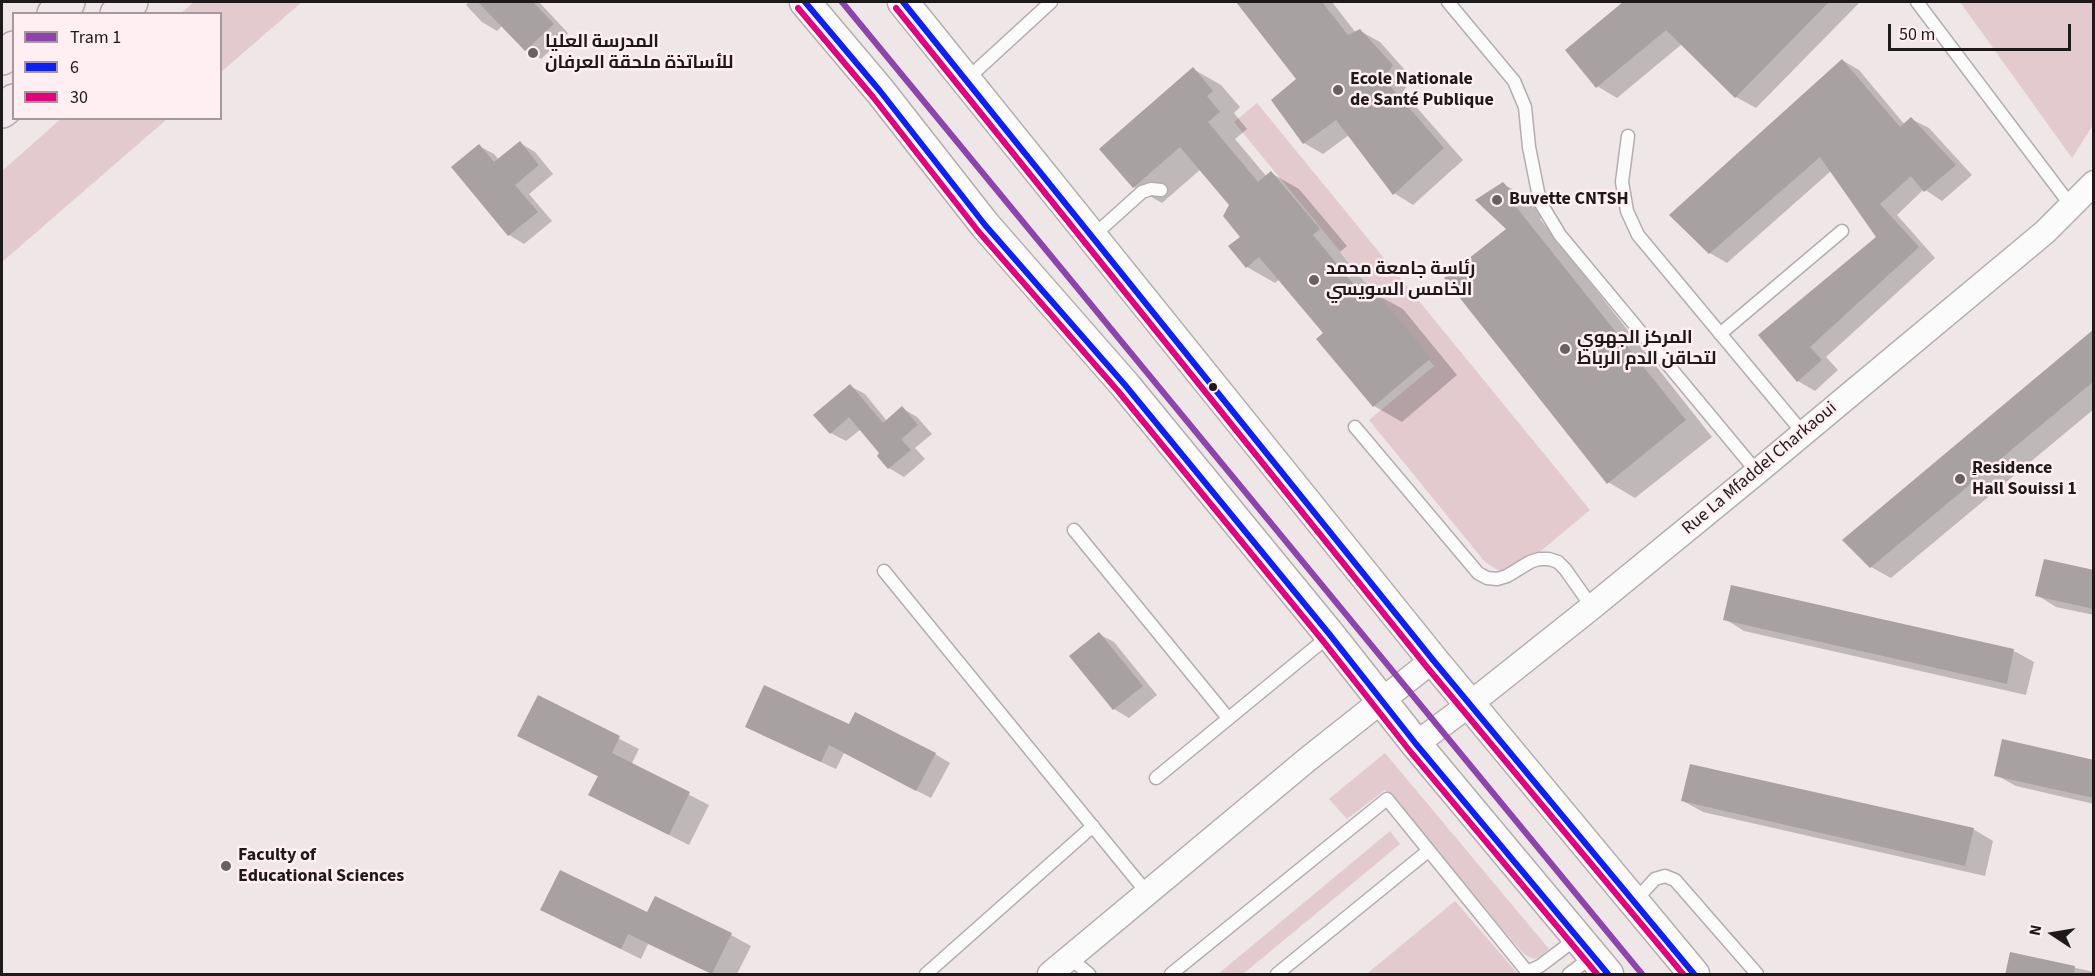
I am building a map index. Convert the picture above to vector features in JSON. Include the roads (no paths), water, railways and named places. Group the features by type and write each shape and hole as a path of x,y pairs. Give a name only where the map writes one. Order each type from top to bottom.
{"main road":[{"path":"56,12 68,2"},
{"path":"119,12 131,2"}],"street":[{"path":"805,2 880,91 985,225 1125,385 1330,635 1416,744 1593,956"},
{"path":"903,2 1433,660 1694,975"},
{"name":"Rue La Mfaddel Charkaoui","path":"1416,744 1592,607 1757,472 2036,239 2072,207 2094,183"},
{"path":"1050,975 1433,660"}],"lane":[{"path":"966,80 1051,2"},
{"path":"1448,2 1514,81 1525,107 1529,147 1540,202 1560,235 1757,472"},
{"path":"1917,2 2072,207"},
{"path":"1628,136 1622,182 1627,211 1638,235 1803,433"},
{"path":"1093,236 1142,192 1151,189 1161,190"},
{"path":"1720,334 1842,231"},
{"path":"1355,427 1478,573 1487,578 1497,579 1507,576 1530,562 1549,559 1558,562 1592,607"},
{"path":"1074,530 1228,718"},
{"path":"884,571 1148,894"},
{"path":"1156,778 1330,635"},
{"path":"1171,975 1387,799 1528,974 1540,966 1593,956"},
{"path":"926,975 1093,826"},
{"path":"1277,975 1428,851"},
{"path":"1633,903 1655,879 1665,876 1676,880 1757,975"},
{"path":"1569,975 1593,956"},
{"path":"1070,958 1089,975"}],"tram line":[{"name":"1","path":"842,2 1642,974"}],"place":[{"name":"المدرسة العليا للأساتذة ملحقة العرفان","path":"533,53"},
{"name":"Ecole Nationale de Santé Publique","path":"1338,90"},
{"name":"Buvette CNTSH","path":"1497,200"},
{"name":"رئاسة جامعة محمد الخامس السويسي","path":"1314,280"},
{"name":"المركز الجهوي لتحاقن الدم الرباط","path":"1565,349"},
{"name":"ٍResidence Hall Souissi 1","path":"1960,479"},
{"name":"Faculty of Educational Sciences","path":"226,866"}]}
